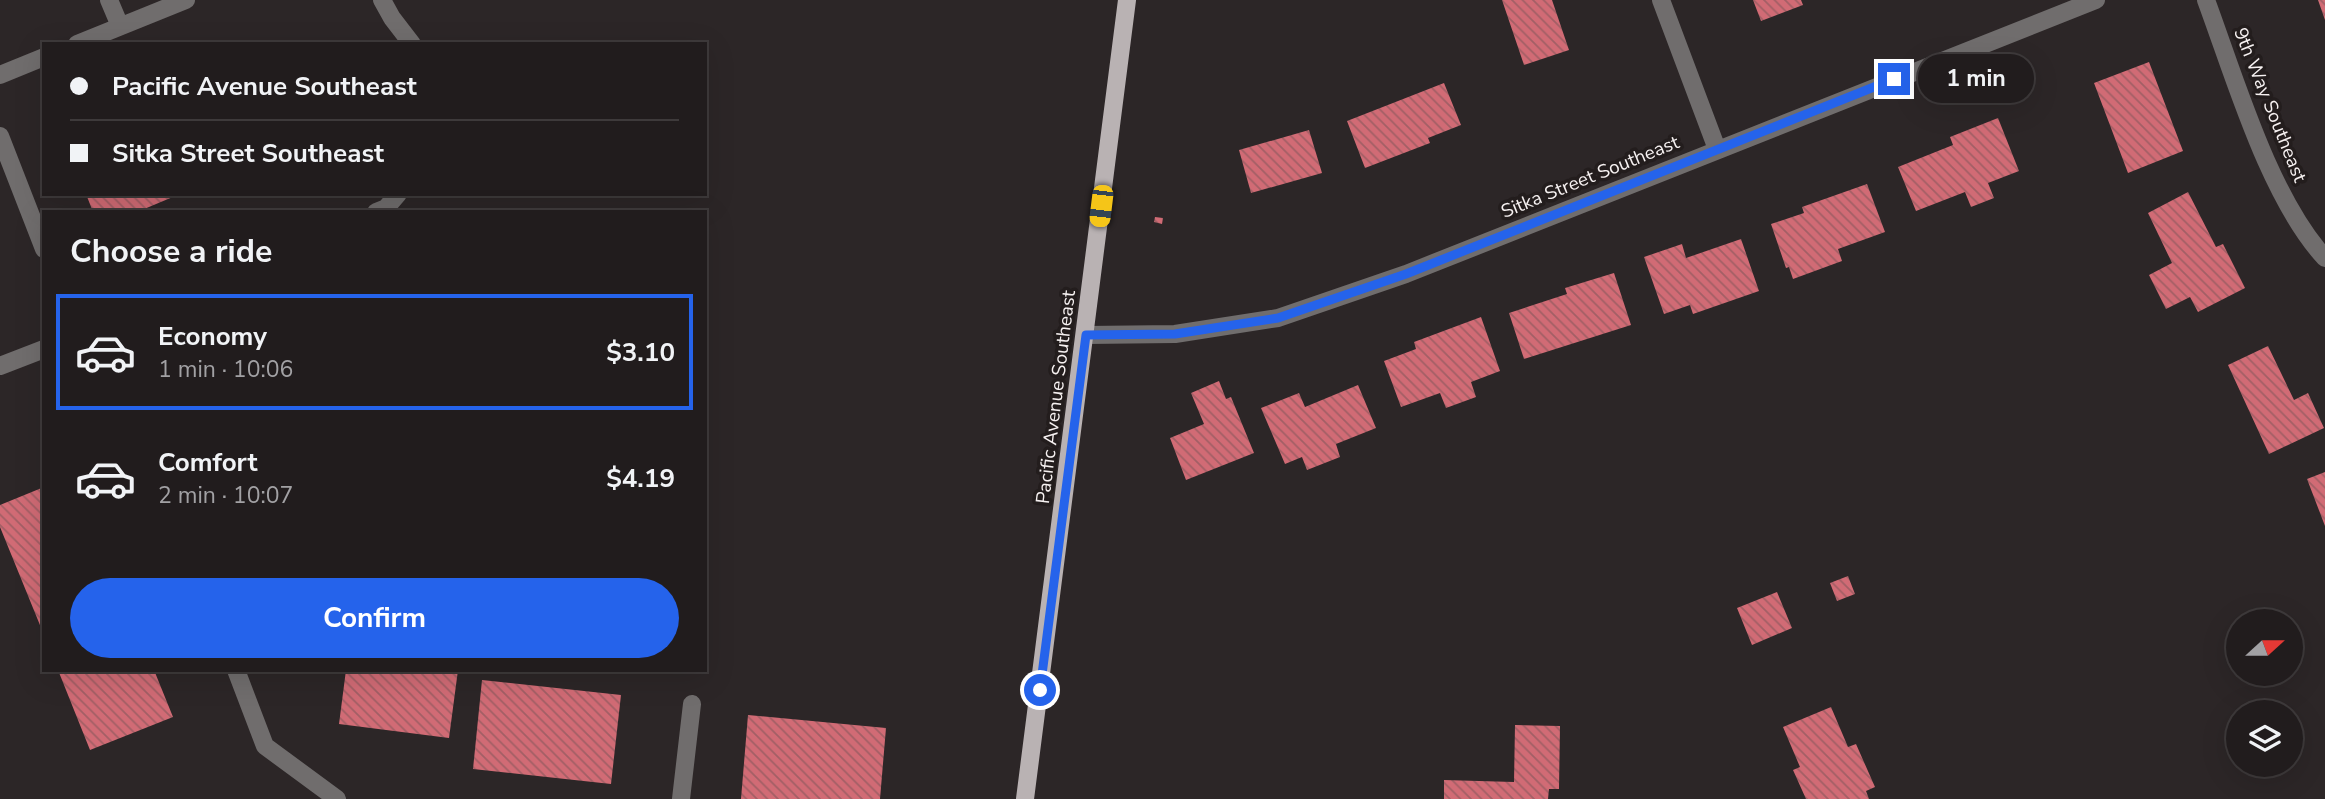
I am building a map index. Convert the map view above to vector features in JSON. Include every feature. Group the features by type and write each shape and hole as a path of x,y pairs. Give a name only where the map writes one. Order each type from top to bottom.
{"main road":[{"name":"Pacific Avenue Southeast","path":"1025,799 1127,0"}],"street":[{"path":"110,0 120,26"},
{"path":"82,42 186,0"},
{"path":"382,0 410,42"},
{"path":"1661,0 1717,149"},
{"name":"Sitka Street Southeast","path":"1086,335 1175,334 1278,318 1406,274 2096,0"},
{"name":"9th Way Southeast","path":"2206,0 2276,180 2293,213 2325,258"},
{"path":"0,75 42,58"},
{"path":"0,136 42,244"},
{"path":"381,210 396,196"},
{"path":"0,366 42,350"},
{"path":"237,672 265,746 337,799"},
{"path":"681,799 692,704"}],"building":[{"path":"1502,0 1552,0 1569,50 1524,65"},
{"path":"1753,0 1801,0 1803,5 1761,21"},
{"path":"2318,0 2325,0 2325,20"},
{"path":"2149,62 2183,151 2128,173 2094,83"},
{"path":"1444,83 1461,125 1428,138 1430,143 1365,168 1347,121"},
{"path":"1998,118 2019,171 1988,183 1994,198 1971,207 1965,192 1916,211 1898,167 1953,145 1950,137"},
{"path":"1309,130 1322,173 1251,193 1239,150"},
{"path":"1867,184 1885,232 1838,249 1842,261 1793,279 1789,267 1786,268 1771,224 1804,213 1802,207"},
{"path":"2188,192 2216,247 2223,244 2245,288 2198,312 2190,297 2166,309 2149,275 2172,263 2148,213"},
{"path":"87,196 175,196 142,210 92,210"},
{"path":"1155,217 1163,218 1162,224 1154,222"},
{"path":"1741,239 1759,291 1693,314 1690,305 1664,314 1644,257 1682,244 1686,258"},
{"path":"1614,273 1631,325 1524,359 1509,313 1567,294 1565,288"},
{"path":"1481,317 1500,371 1471,382 1476,397 1446,408 1440,393 1401,407 1384,361 1416,349 1414,342"},
{"path":"2268,346 2294,400 2308,393 2324,428 2269,454 2228,365"},
{"path":"1219,381 1226,399 1231,397 1254,453 1186,480 1170,438 1204,424 1191,393"},
{"path":"1358,385 1376,428 1336,444 1340,457 1307,470 1302,457 1285,464 1261,408 1299,393 1305,407"},
{"path":"2325,472 2325,526 2307,479"},
{"path":"42,488 42,630 0,527 0,505"},
{"path":"1848,576 1855,594 1837,601 1830,583"},
{"path":"1777,592 1792,628 1752,645 1737,608"},
{"path":"59,672 155,672 173,717 90,750"},
{"path":"346,672 458,672 449,738 339,724"},
{"path":"482,680 621,695 611,784 473,769"},
{"path":"1831,707 1848,747 1856,744 1875,787 1866,791 1869,799 1806,799 1793,770 1800,767 1783,727"},
{"path":"748,715 886,728 880,799 741,799"},
{"path":"1515,725 1560,726 1559,789 1549,789 1548,799 1444,799 1444,780 1514,782"}],"route":[{"path":"1040,690 1086,335 1175,334 1278,318 1406,274 1894,79"}]}
